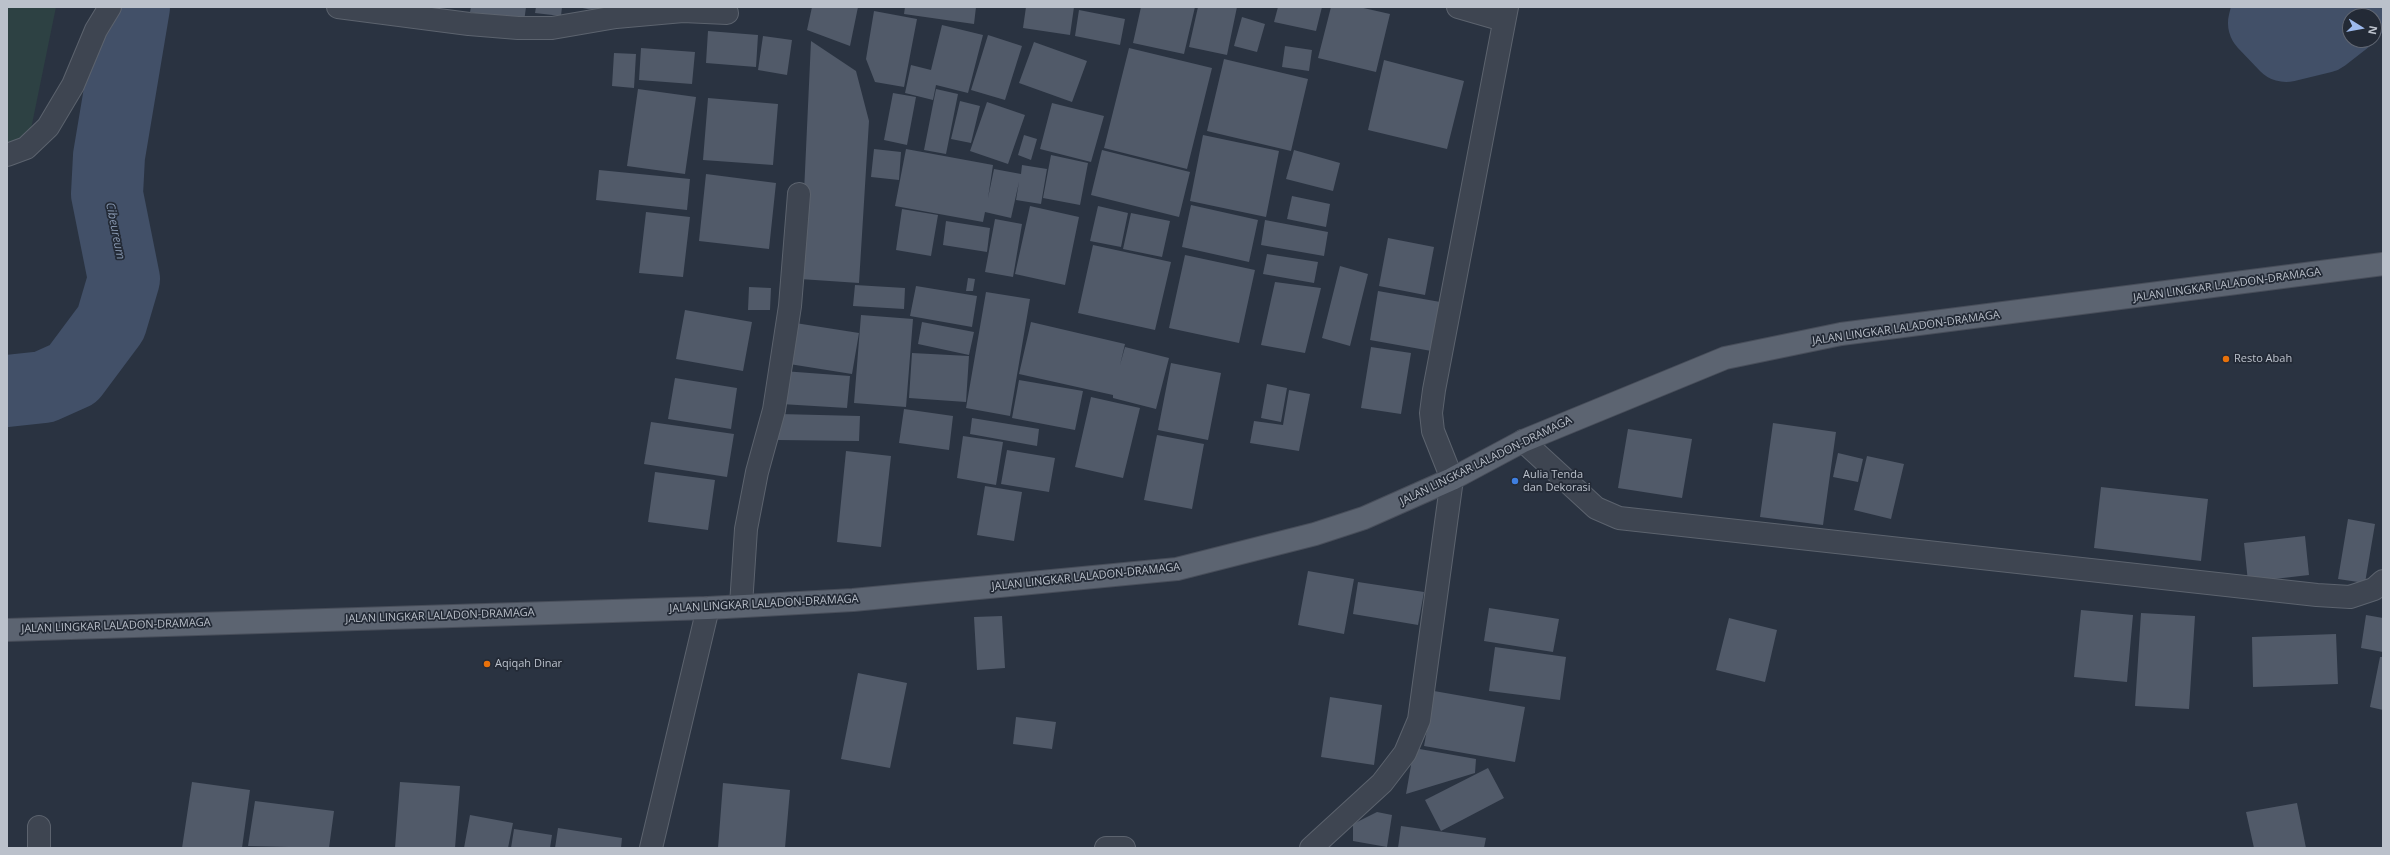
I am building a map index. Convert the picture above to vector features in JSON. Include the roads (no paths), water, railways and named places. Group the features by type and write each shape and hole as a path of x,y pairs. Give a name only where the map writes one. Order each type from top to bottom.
{"main road":[{"name":"JALAN LINGKAR LALADON-DRAMAGA","path":"7,630 708,608 853,600 1177,569 1315,534 1350,522 1452,479 1523,441 1725,358 1841,334 2383,264"}],"street":[{"path":"7,155 26,148 48,127 73,85 96,30 110,7"},
{"path":"338,7 469,24 518,28 552,28 616,17 683,9 727,12"},
{"path":"1311,848 1382,783 1405,753 1419,720 1452,479 1433,431 1433,398 1505,14 1458,7"},
{"path":"741,605 746,529 757,472 774,410 790,306 799,194"},
{"path":"1523,441 1596,508 1619,518 2317,595 2350,597 2374,589 2383,581"},
{"path":"651,848 708,608"},
{"path":"1106,848 1124,848"}],"waterway":[{"name":"Cibeureum","path":"7,391 44,387 73,374 111,323 124,279 107,194 109,156 134,7"},
{"name":"Cibeureum","path":"2268,7 2264,23 2286,46 2323,37 2342,22"}],"place":[{"name":"Resto Abah","path":"2226,359"},
{"name":"Aulia Tenda dan Dekorasi","path":"1515,481"},
{"name":"Aqiqah Dinar","path":"487,664"}]}
